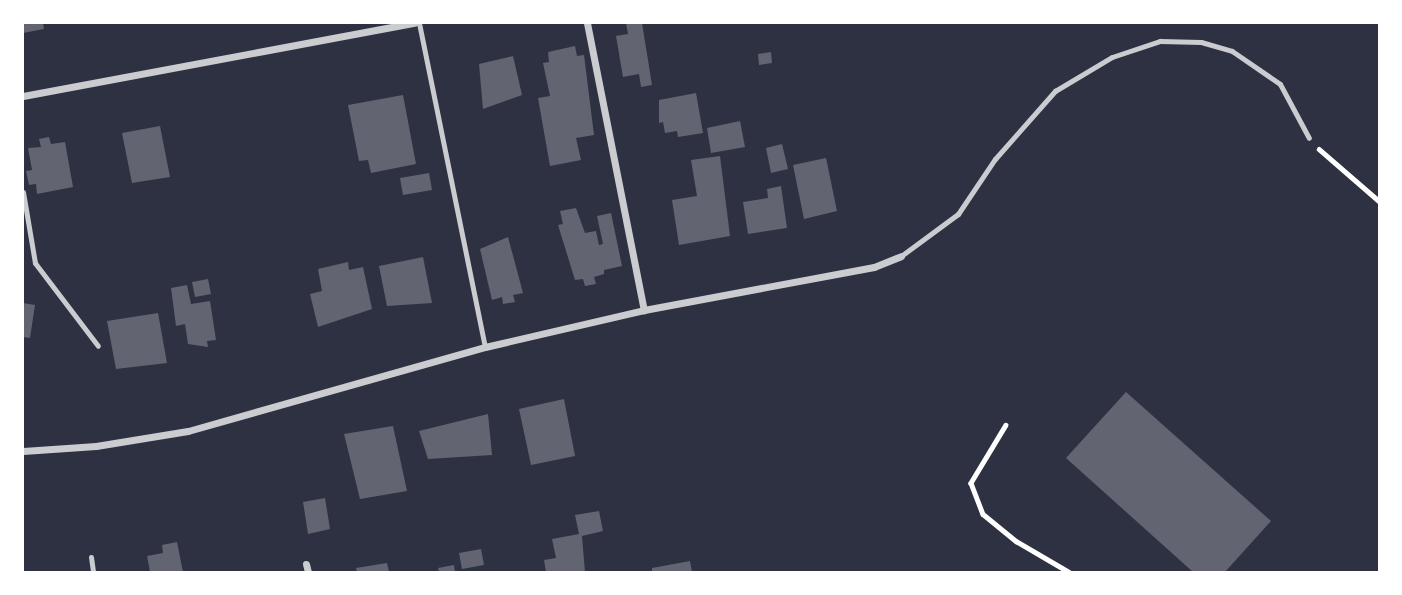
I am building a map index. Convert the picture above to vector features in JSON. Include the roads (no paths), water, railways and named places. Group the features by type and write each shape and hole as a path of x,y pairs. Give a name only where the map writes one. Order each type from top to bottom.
{"street":[{"path":"23,96 416,23"},
{"path":"587,23 644,310"},
{"path":"23,451 96,446 188,431 485,347 644,310 874,267 901,256"}],"lane":[{"path":"416,23 485,347"},
{"path":"901,256 958,214 995,159 1055,91 1112,57 1160,41 1201,42 1232,51 1280,84 1309,138"},
{"path":"23,192 36,263 97,346"},
{"path":"90,557 93,572"}]}
